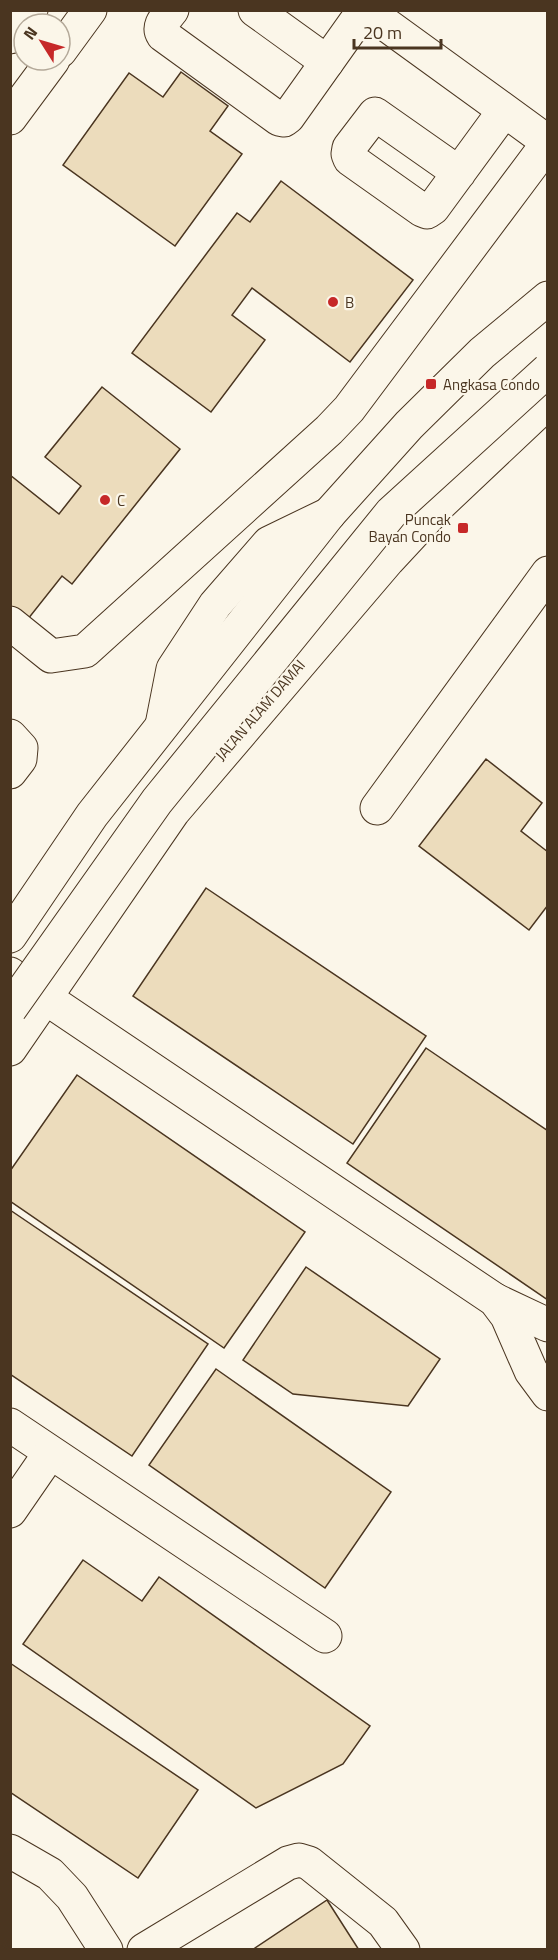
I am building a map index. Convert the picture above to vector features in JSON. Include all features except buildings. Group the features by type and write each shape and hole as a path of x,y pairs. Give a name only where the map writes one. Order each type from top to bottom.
{"main road":[{"path":"10,37 31,10"},
{"path":"72,35 90,10"},
{"path":"10,623 51,656 85,651 349,410 548,143 365,10 288,117 284,120 279,119 163,35 160,30 161,26 172,10"},
{"path":"255,10 327,62"},
{"path":"10,118 44,72"},
{"path":"459,173 504,111"},
{"path":"10,936 92,815 329,514 409,425 474,361 548,298"},
{"path":"10,986 149,792 384,508 548,357"},
{"path":"10,1009 157,801 391,513 548,370"},
{"name":"JALAN ALAM DAMAI","path":"10,1049 173,812 388,560 440,504 548,402"},
{"path":"377,808 548,573"},
{"path":"10,974 495,1300 548,1325"},
{"path":"495,1300 507,1316 531,1371 548,1394"},
{"path":"10,1425 325,1636"},
{"path":"10,1511 50,1453"},
{"path":"10,1851 50,1874 72,1897 102,1942"},
{"path":"144,1950 288,1863 299,1860 309,1863 383,1922 403,1950"}],"place":[{"name":"B","path":"333,302"},
{"name":"Angkasa Condo","path":"431,384"},
{"name":"C","path":"105,500"},
{"name":"Puncak Bayan Condo","path":"463,528"}]}
